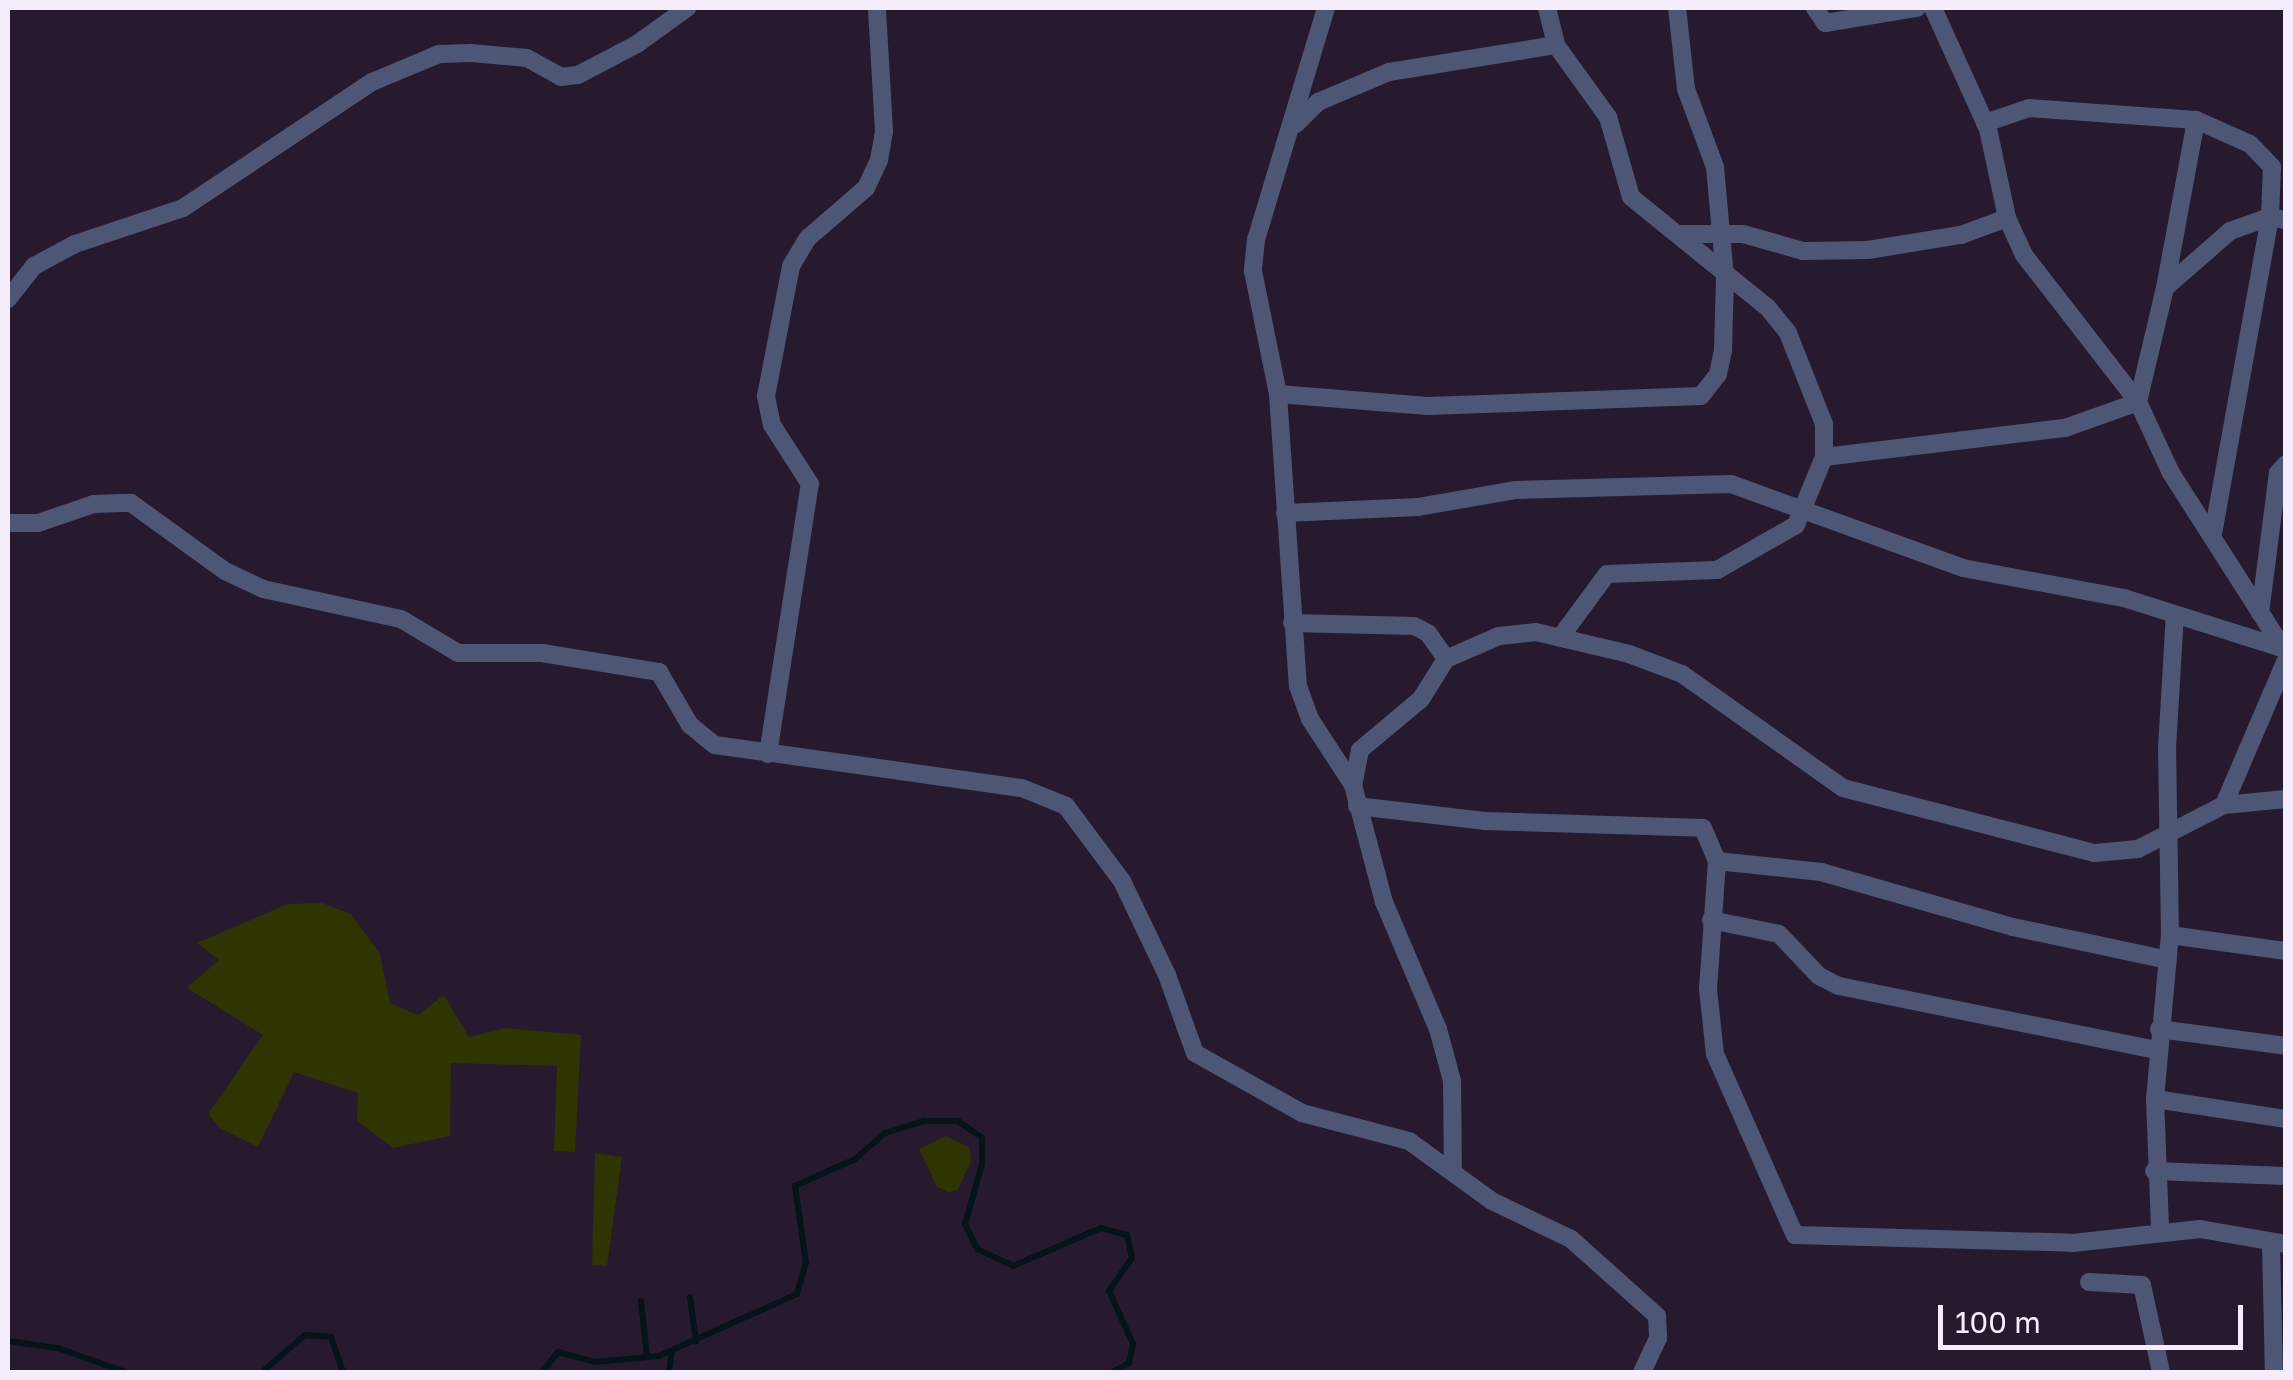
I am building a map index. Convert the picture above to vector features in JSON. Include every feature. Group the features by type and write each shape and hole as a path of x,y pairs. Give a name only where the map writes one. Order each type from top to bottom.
{"street":[{"path":"8,299 34,266 75,244 183,208 372,82 440,54 527,58 561,77 578,75 638,44 687,8"},
{"path":"768,754 810,484 772,425 766,396 791,266 808,238 866,188 879,160 884,131 878,8"},
{"path":"1326,8 1296,124 1256,240 1253,271 1278,394 1292,623 1302,701 1352,785 1452,1081 1452,1170"},
{"path":"1547,8 1556,46 1608,117 1632,197 1724,276 1768,308 1788,333 1824,424 1824,457 1807,508 1767,547 1717,570 1606,574 1562,635"},
{"path":"1278,394 1428,406 1587,396 1691,401 1718,374 1724,276 1716,232 1715,167 1686,89 1677,8"},
{"path":"1815,8 1825,23 1917,8"},
{"path":"1932,8 1985,123 2007,218 2024,255 2138,402 2171,473 2213,533 2284,653"},
{"path":"1296,124 1328,96 1389,72 1556,46"},
{"path":"1985,123 2029,108 2196,120 2250,144 2272,167 2278,218 2213,533"},
{"path":"2138,402 2165,288 2196,120"},
{"path":"1679,234 1716,232 1803,251 1868,250 1942,239 2007,218"},
{"path":"2165,288 2230,231 2278,218"},
{"path":"1824,457 2066,428 2138,402"},
{"path":"2260,613 2272,506 2286,464"},
{"path":"1285,513 1418,508 1488,492 1719,483 1807,508 1963,568 2124,598 2284,653"},
{"path":"8,524 38,523 94,504 131,503 225,571 263,589 401,619 458,652 542,653 659,672 704,738 768,754 1022,788 1066,806 1122,881 1167,975 1195,1054 1302,1112 1409,1141 1524,1220 1571,1239 1649,1307 1658,1338 1642,1372"},
{"path":"2160,1228 2154,1171 2156,1050 2170,935 2168,710 2174,615"},
{"path":"1292,623 1414,626 1428,633 1446,659"},
{"path":"1352,785 1360,750 1421,699 1446,659 1499,636 1562,635 1682,674 1828,778 1864,795 2095,853 2138,849 2224,805 2286,799"},
{"path":"2224,805 2284,653"},
{"path":"1356,806 1484,821 1697,825 1713,841 1717,861 1710,920 1715,1054 1795,1236 2073,1243 2160,1228 2200,1229 2278,1244 2274,1372"},
{"path":"1717,861 1821,872 2013,927 2168,960"},
{"path":"1710,920 1779,934 1820,976 1838,986 2156,1050"},
{"path":"2170,935 2286,951"},
{"path":"2158,1029 2286,1046"},
{"path":"2155,1099 2286,1119"},
{"path":"2154,1171 2286,1176"},
{"path":"2089,1282 2142,1286 2161,1372"}],"green space":[{"path":"322,903 351,914 380,954 390,1003 418,1015 444,995 469,1037 506,1028 581,1035 575,1152 554,1151 557,1066 451,1063 450,1136 393,1148 357,1121 358,1093 294,1072 258,1147 220,1128 208,1114 263,1035 187,988 219,960 197,943 288,904"},
{"path":"946,1136 970,1148 971,1162 958,1189 949,1192 937,1187 919,1149"},
{"path":"595,1153 622,1157 607,1266 592,1265"}],"waterway":[{"path":"542,1372 558,1352 595,1362 659,1356 797,1294 806,1263 795,1186 855,1159 885,1133 924,1121 958,1121 982,1138 982,1164 965,1224 977,1249 1013,1266 1101,1228 1127,1235 1132,1258 1109,1291 1133,1344 1129,1363 1113,1372"},
{"path":"690,1297 696,1342"},
{"path":"641,1301 647,1357"},
{"path":"262,1372 305,1335 331,1337 343,1372"},
{"path":"8,1341 58,1348 125,1372"},
{"path":"669,1372 672,1351"}]}
